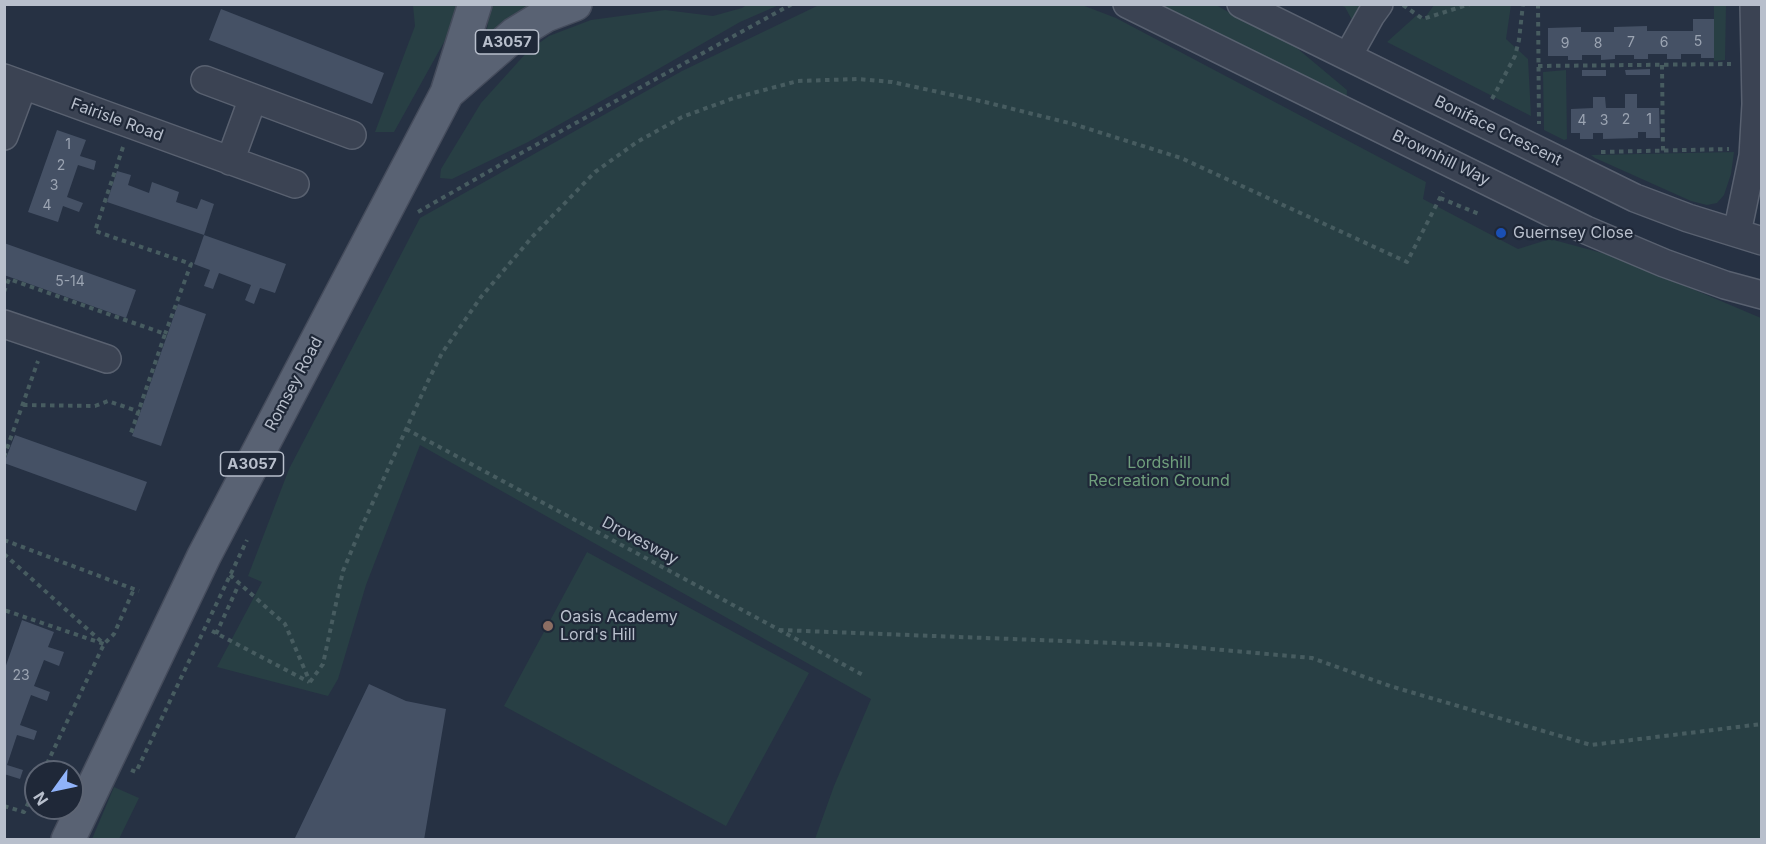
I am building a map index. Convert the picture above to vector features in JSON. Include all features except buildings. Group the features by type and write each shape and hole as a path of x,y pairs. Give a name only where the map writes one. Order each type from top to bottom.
{"main road":[{"name":"Romsey Road","path":"68,840 204,555 447,93 475,4"},
{"name":"Romsey Road","path":"447,93 515,34 546,15 575,4"}],"street":[{"name":"Brownhill Way","path":"1127,4 1586,230 1664,263 1761,295"},
{"name":"Boniface Crescent","path":"1241,4 1635,198 1749,237"},
{"path":"1348,56 1379,4"},
{"path":"1749,237 1745,198 1754,149 1754,4"},
{"path":"206,80 352,135"},
{"path":"4,136 14,82"},
{"name":"Fairisle Road","path":"14,82 295,183"},
{"path":"230,161 253,98"},
{"path":"4,324 107,359"}],"path":[{"path":"415,214 792,4"},
{"path":"1403,4 1424,20 1470,4"},
{"path":"1489,105 1515,56 1523,4"},
{"path":"1538,4 1539,151"},
{"path":"1539,66 1755,64"},
{"path":"1662,65 1663,151"},
{"path":"310,682 323,664 343,572 442,353 481,297 533,236 595,172 637,142 682,117 734,98 798,81 858,79 892,82 1073,124 1181,158 1407,262 1443,192"},
{"path":"131,125 95,231 191,264 165,334"},
{"path":"1594,152 1754,149"},
{"path":"1440,198 1479,214"},
{"path":"4,457 35,372"},
{"path":"23,405 95,406 108,401 140,412"},
{"name":"Drovesway","path":"406,429 863,675"},
{"path":"107,758 136,772 250,533"},
{"path":"4,540 137,590 114,634 104,644 49,760"},
{"path":"4,554 104,644"},
{"path":"230,575 285,624 310,682"},
{"path":"239,584 214,632 310,682"},
{"path":"4,610 104,644"},
{"path":"779,630 1167,645 1311,658 1390,686 1591,745 1761,724"},
{"path":"4,806 24,812"}],"green space":[{"path":"748,4 779,5 740,22 528,142 452,179 440,178 441,169 481,103 528,51 549,36 591,20 665,10 713,16 742,8"},
{"path":"413,5 460,5 449,33 394,132 375,132 415,26"},
{"path":"487,5 540,5 491,41 486,33"},
{"name":"Lordshill Recreation Ground","path":"819,5 1082,5 1116,18 1426,182 1423,199 1518,249 1550,239 1617,257 1761,318 1761,839 815,839 834,786 871,699 420,445 366,585 338,679 328,696 217,667 262,582 248,576 289,469 420,218 682,71"},
{"path":"1149,5 1216,5 1292,44 1347,90 1346,107"},
{"path":"1339,5 1361,5 1352,20 1345,7"},
{"path":"1434,5 1511,5 1506,39 1528,59 1531,116 1387,42 1417,15 1424,19"},
{"path":"1714,5 1726,5 1725,60 1714,61"},
{"path":"1566,70 1567,139 1564,140 1544,130 1543,72"},
{"path":"1734,152 1731,174 1724,195 1717,203 1707,205 1691,201 1591,155"},
{"path":"587,552 809,673 726,826 504,706"},
{"path":"114,787 139,798 119,839 92,839"}],"place":[{"name":"Guernsey Close","path":"1501,233"},
{"name":"Oasis Academy Lord's Hill","path":"548,626"}]}
